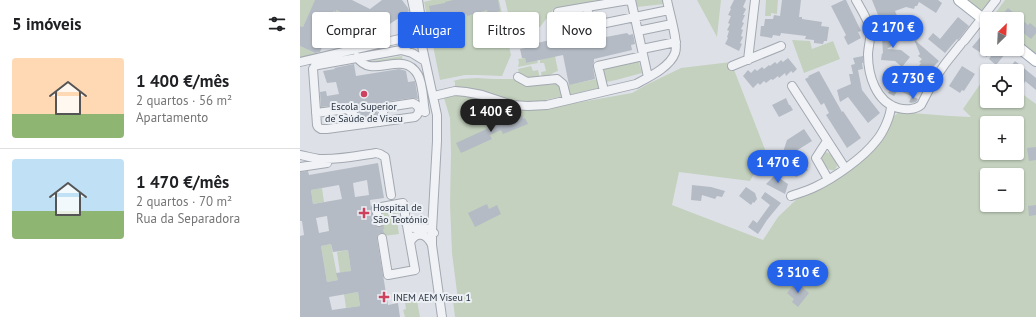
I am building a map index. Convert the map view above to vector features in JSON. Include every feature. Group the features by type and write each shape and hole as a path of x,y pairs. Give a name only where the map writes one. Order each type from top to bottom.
{"main road":[{"path":"959,0 980,16"},
{"path":"1024,52 1036,61"}],"street":[{"path":"558,12 630,0 648,77"},
{"path":"438,95 455,91 466,92 482,95 512,105 547,105 636,84 668,64 676,52 676,42 667,0"},
{"path":"748,60 755,0"},
{"path":"856,0 870,27 871,33 868,63 872,81 882,98 898,108 910,109 919,107 923,103 934,80 963,43 980,25"},
{"path":"989,12 996,0"},
{"path":"417,1 417,12"},
{"path":"417,1 438,95 443,134 435,248 442,317"},
{"path":"587,7 591,26 669,10"},
{"path":"638,31 672,24"},
{"path":"300,62 398,39"},
{"path":"604,92 598,66 676,42"},
{"path":"732,66 781,46"},
{"path":"422,48 436,110 438,126 432,220 428,229 435,248 447,317"},
{"path":"425,61 412,53 401,50 315,66 313,69 317,125 321,129 327,129 415,117 422,112 436,110"},
{"path":"357,57 365,65 374,67 407,64 412,68 418,74 420,81 422,112"},
{"path":"518,77 527,82 557,79 563,84 567,100"},
{"path":"792,86 845,168"},
{"path":"380,122 384,109 387,107 413,103 422,112"},
{"path":"791,196 813,188 862,156 876,141 890,116 891,105"},
{"path":"316,113 347,109 364,124"},
{"path":"827,141 816,158 828,179"},
{"path":"300,155 316,159 351,157 376,153 383,155 385,157 391,195 388,203 384,207"},
{"path":"300,155 304,160 300,167"},
{"path":"300,167 339,161 351,157"},
{"path":"382,238 388,276 415,270 403,203 401,204 395,200 391,195"},
{"path":"379,222 376,208 401,204"},
{"path":"406,223 415,229 428,229"},
{"path":"410,242 413,237 421,235 427,237 435,248"}],"green space":[{"path":"300,0 318,0 315,1 303,27 300,26"},
{"path":"432,0 499,0 502,12 473,12 473,48 509,48 511,55 502,76 465,75 440,80 433,48 465,48 465,12 426,12 424,2"},
{"path":"505,0 617,0 547,12 547,18 540,27 539,12 508,12"},
{"path":"636,0 663,0 664,4 637,7"},
{"path":"697,0 721,0 717,37"},
{"path":"766,0 778,0 777,14 771,13 771,16 765,16"},
{"path":"968,0 992,0 983,12"},
{"path":"1005,0 1036,0 1036,54 1024,45 1024,12 996,12"},
{"path":"792,40 810,41 812,49 833,41 840,59 804,73"},
{"path":"300,46 319,55 300,57"},
{"path":"402,56 403,62 369,64 369,60 371,61"},
{"path":"555,56 558,71 542,78 541,72 546,71 544,63 540,63 540,60"},
{"path":"525,58 526,63 537,60 538,63 518,67 518,59"},
{"path":"638,59 642,73 606,82 602,67"},
{"path":"731,62 766,152 750,181 679,172 672,205 763,240 778,217 800,196 862,159 880,142 893,117 899,112 971,117 963,109 980,84 980,108 1024,108 1024,95 1036,104 1036,317 455,317 453,301 458,300 452,253 450,205 450,118 444,98 469,96 510,108 542,109 632,93 681,68"},
{"path":"531,66 533,71 538,70 540,79 531,77 526,79 520,77 518,69"},
{"path":"477,78 517,79 543,82 549,85 558,83 564,96 538,101 515,101 474,89 455,88 455,82 453,81"},
{"path":"597,79 599,88 569,95 567,85"},
{"path":"822,153 829,153 834,159 837,166 835,170 828,169 821,159"},
{"path":"322,188 324,202 313,204 311,190"},
{"path":"399,209 400,213 396,214 399,234 384,236 380,211"},
{"path":"331,244 338,280 327,282 321,246"},
{"path":"348,250 351,271 340,273 337,252"},
{"path":"358,292 360,306 346,308 344,294"},
{"path":"416,295 420,317 405,317 403,310 406,309 404,297"}],"building":[{"path":"315,0 352,0 370,9 382,0 402,0 409,11 398,12 398,18 390,24 390,12 340,12 336,10 336,12 312,12 312,48 322,48 320,52 315,53 300,46 300,26 303,27"},
{"path":"453,0 498,0 500,11 488,12 487,10 473,12 473,14 467,16 465,12 430,12 429,6"},
{"path":"734,0 746,0 743,7 746,9 742,22 744,23 741,29 743,30 741,36 743,37 740,43 742,44 739,51 725,44 728,38 729,31 727,30 730,24 728,23 731,16 728,15"},
{"path":"782,0 801,0 799,17 802,17 802,19 822,22 821,26 829,27 827,41 824,41 823,44 814,43 814,40 805,39 806,36 781,33 780,36 773,35 772,38 760,36 761,26 764,26 765,19 773,19 774,15 780,16"},
{"path":"846,0 861,31 858,32 861,38 848,45 844,37 846,35 831,6"},
{"path":"872,0 938,0 942,3 936,13 919,2 914,9 906,7 895,11 898,18 882,25"},
{"path":"1008,8 1013,12 1004,12"},
{"path":"958,17 969,26 945,53 928,39 933,33 940,39"},
{"path":"911,19 919,38 916,41 939,61 919,87 916,85 911,96 898,90 894,96 888,93 896,82 895,81 899,76 905,82 912,73 913,74 921,63 919,62 922,59 918,56 920,54 906,21"},
{"path":"1024,22 1028,25 1030,23 1036,28 1036,33 1031,39 1024,34"},
{"path":"894,30 901,40 887,49 901,50 910,57 902,67 895,61 881,60 882,53 883,54 882,36 885,36 885,31"},
{"path":"627,33 629,35 633,34 635,44 631,45 632,50 594,59 593,67 595,79 569,85 563,55 526,63 525,58 522,58 520,49 539,48 539,43 547,41 547,48 606,48 606,37"},
{"path":"980,37 980,52 972,47"},
{"path":"863,56 863,69 858,70 862,90 880,113 868,123 848,97 840,102 837,90 851,84 849,74 853,74 851,65 855,64 853,58"},
{"path":"991,56 1003,56 997,64 989,59"},
{"path":"788,58 797,69 793,73 791,71 786,76 785,73 779,78 778,76 766,83 764,81 760,85 758,83 753,88 743,76 748,70 751,73 755,69 757,71 762,67 764,69 775,62 777,64 781,60 783,62"},
{"path":"354,64 356,76 399,69 406,71 408,82 415,81 418,99 412,98 384,102 379,107 376,117 368,118 363,116 348,104 321,107 320,92 326,91 327,96 339,94 336,82 327,83 323,71"},
{"path":"962,66 975,74 964,91 962,90 960,93 949,86"},
{"path":"1024,68 1036,78 1036,90 1025,81 1024,84"},
{"path":"819,71 842,112 843,111 861,138 847,148 826,115 829,113 824,103 821,105 805,79"},
{"path":"912,96 918,99 916,102 909,102"},
{"path":"786,98 793,110 779,117 772,105"},
{"path":"522,115 523,119 525,118 528,124 503,134 501,130 490,135 492,139 461,153 456,143 513,117 513,119"},
{"path":"804,129 812,141 796,151 808,170 796,177 782,155 787,140"},
{"path":"1036,147 1036,160 1029,161 1027,148"},
{"path":"378,163 384,198 370,200 371,209 375,225 378,227 382,226 384,233 378,234 377,239 388,305 398,303 400,317 300,317 300,236 304,235 302,221 300,221 300,172 308,171 309,175","holes":["367,180 369,195 355,197 353,183","339,185 342,199 313,204 311,190","327,216 329,231 319,233 316,218","331,244 333,252 348,250 351,271 336,273 338,280 327,282 321,246","358,292 360,306 332,310 329,297"]},
{"path":"775,175 788,184 785,194 766,184"},
{"path":"692,185 711,187 725,191 722,197 717,196 715,199 702,195 701,201 691,200"},
{"path":"746,187 755,193 757,199 751,205 739,196"},
{"path":"765,192 781,203 758,234 748,227 753,220 757,223 770,205 761,198"},
{"path":"487,204 489,209 497,205 501,214 475,227 468,213"},
{"path":"1036,205 1036,215 1029,216 1028,206"},
{"path":"796,282 809,293 798,307 792,302 794,299 787,293"}],"tunnel":[{"path":"379,222 382,238"}],"place":[{"name":"Escola Superior de Saúde de Viseu","path":"364,94"},
{"name":"Hospital de São Teotónio","path":"364,213"},
{"name":"INEM AEM Viseu 1","path":"384,297"}]}
